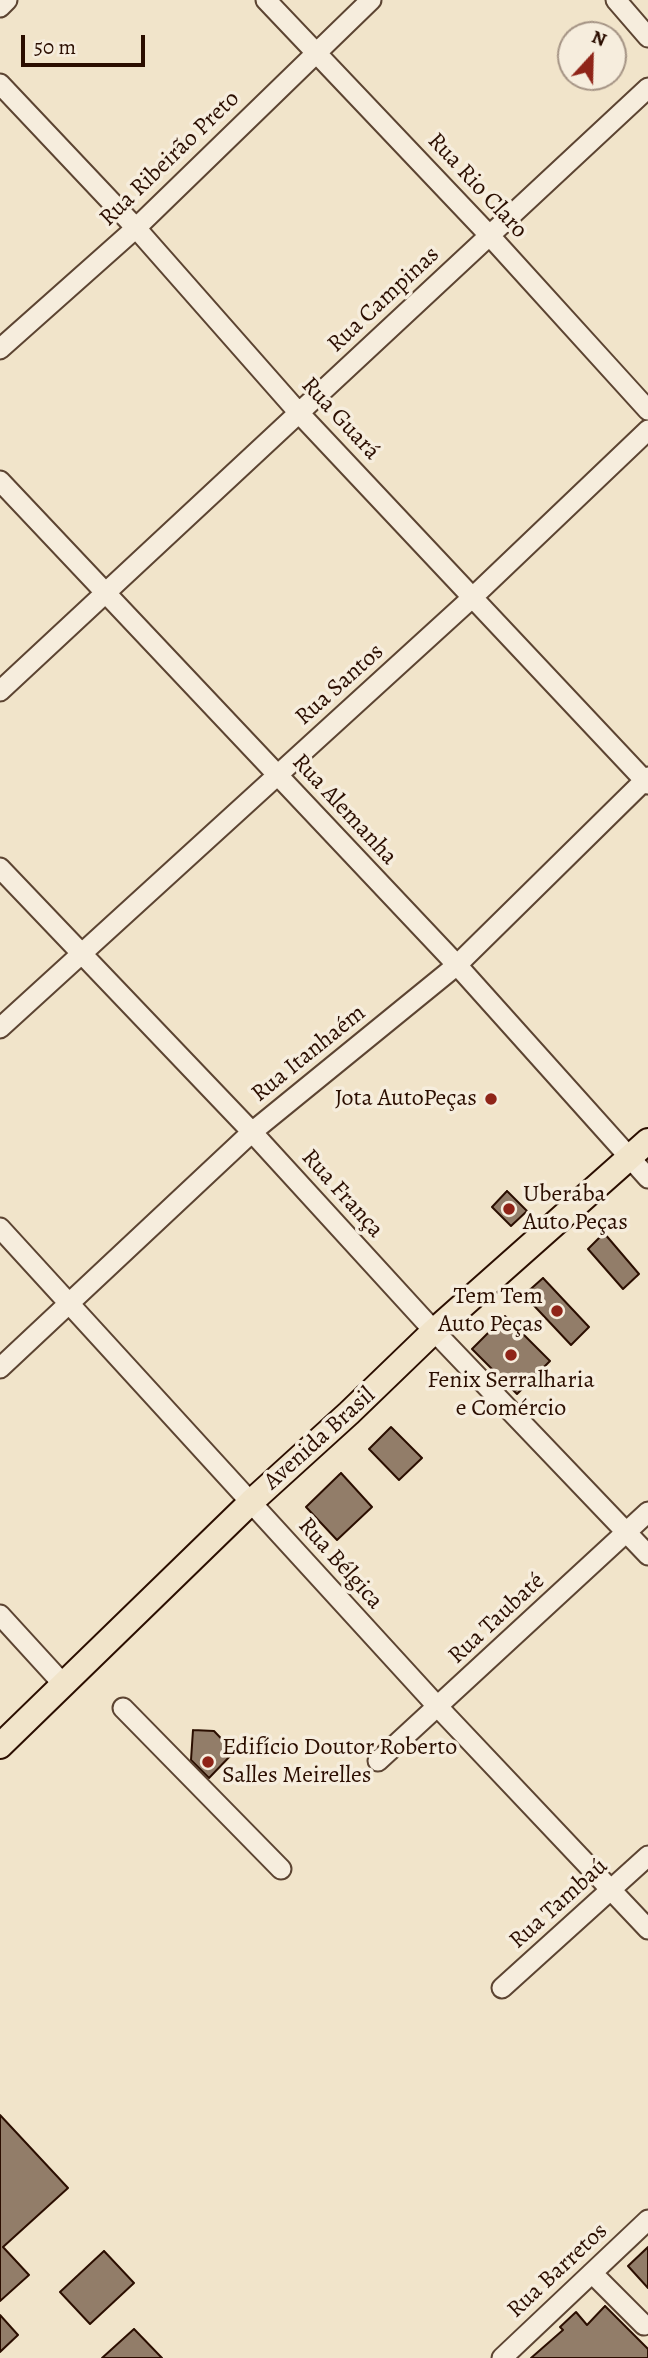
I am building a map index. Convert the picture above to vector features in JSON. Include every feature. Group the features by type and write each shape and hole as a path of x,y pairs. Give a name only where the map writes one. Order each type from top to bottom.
{"main road":[{"path":"629,1157 648,1118"},
{"name":"Avenida Brasil","path":"0,1746 251,1502 434,1331 648,1141"}],"street":[{"path":"0,7 7,0"},
{"name":"Rua Rio Claro","path":"266,0 490,236 648,410"},
{"name":"Rua Ribeirão Preto","path":"0,349 136,228 371,0"},
{"path":"616,0 648,37"},
{"name":"Rua Guará","path":"0,84 136,228 299,413 647,780"},
{"name":"Rua Campinas","path":"0,691 648,88"},
{"name":"Rua Santos","path":"0,1028 474,596 648,430"},
{"name":"Rua Alemanha","path":"0,481 457,965 648,1178"},
{"name":"Rua Itanhaém","path":"0,1368 252,1132 457,965 647,780"},
{"name":"Rua França","path":"0,868 252,1132 434,1331 648,1555"},
{"name":"Rua Bélgica","path":"0,1228 438,1707 648,1929"},
{"name":"Rua Taubaté","path":"378,1761 648,1512"},
{"path":"0,1615 64,1685"},
{"path":"122,1708 281,1869"},
{"name":"Rua Tambaú","path":"502,1988 648,1856"},
{"name":"Rua Barretos","path":"502,2358 648,2220"},
{"path":"592,2273 644,2325"}],"building":[{"name":"Uberaba Auto Peças","path":"507,1191 527,1211 511,1226 492,1207"},
{"path":"604,1233 639,1274 623,1289 588,1249"},
{"name":"Tem Tem Auto Peças","path":"543,1278 589,1327 571,1345 524,1295"},
{"name":"Fenix Serralharia e Comércio","path":"505,1316 550,1361 517,1394 472,1349"},
{"path":"391,1427 422,1458 399,1480 369,1449"},
{"path":"341,1473 372,1507 337,1540 306,1507"},
{"name":"Edifício Doutor Roberto Salles Meirelles","path":"193,1730 214,1731 234,1752 209,1778 191,1760"},
{"path":"0,2115 68,2188 3,2247 29,2275 0,2301"},
{"path":"648,2247 648,2288 628,2266"},
{"path":"104,2251 134,2283 90,2324 60,2292"},
{"path":"605,2306 648,2349 648,2358 531,2358 563,2330 560,2327 576,2312 587,2325"},
{"path":"0,2315 18,2335 0,2352"},
{"path":"134,2329 162,2358 102,2358"}],"place":[{"name":"Jota AutoPeças","path":"491,1099"},
{"name":"Uberaba Auto Peças","path":"509,1209"},
{"name":"Tem Tem Auto Peças","path":"557,1311"},
{"name":"Fenix Serralharia e Comércio","path":"511,1355"},
{"name":"Edifício Doutor Roberto Salles Meirelles","path":"208,1762"}]}
